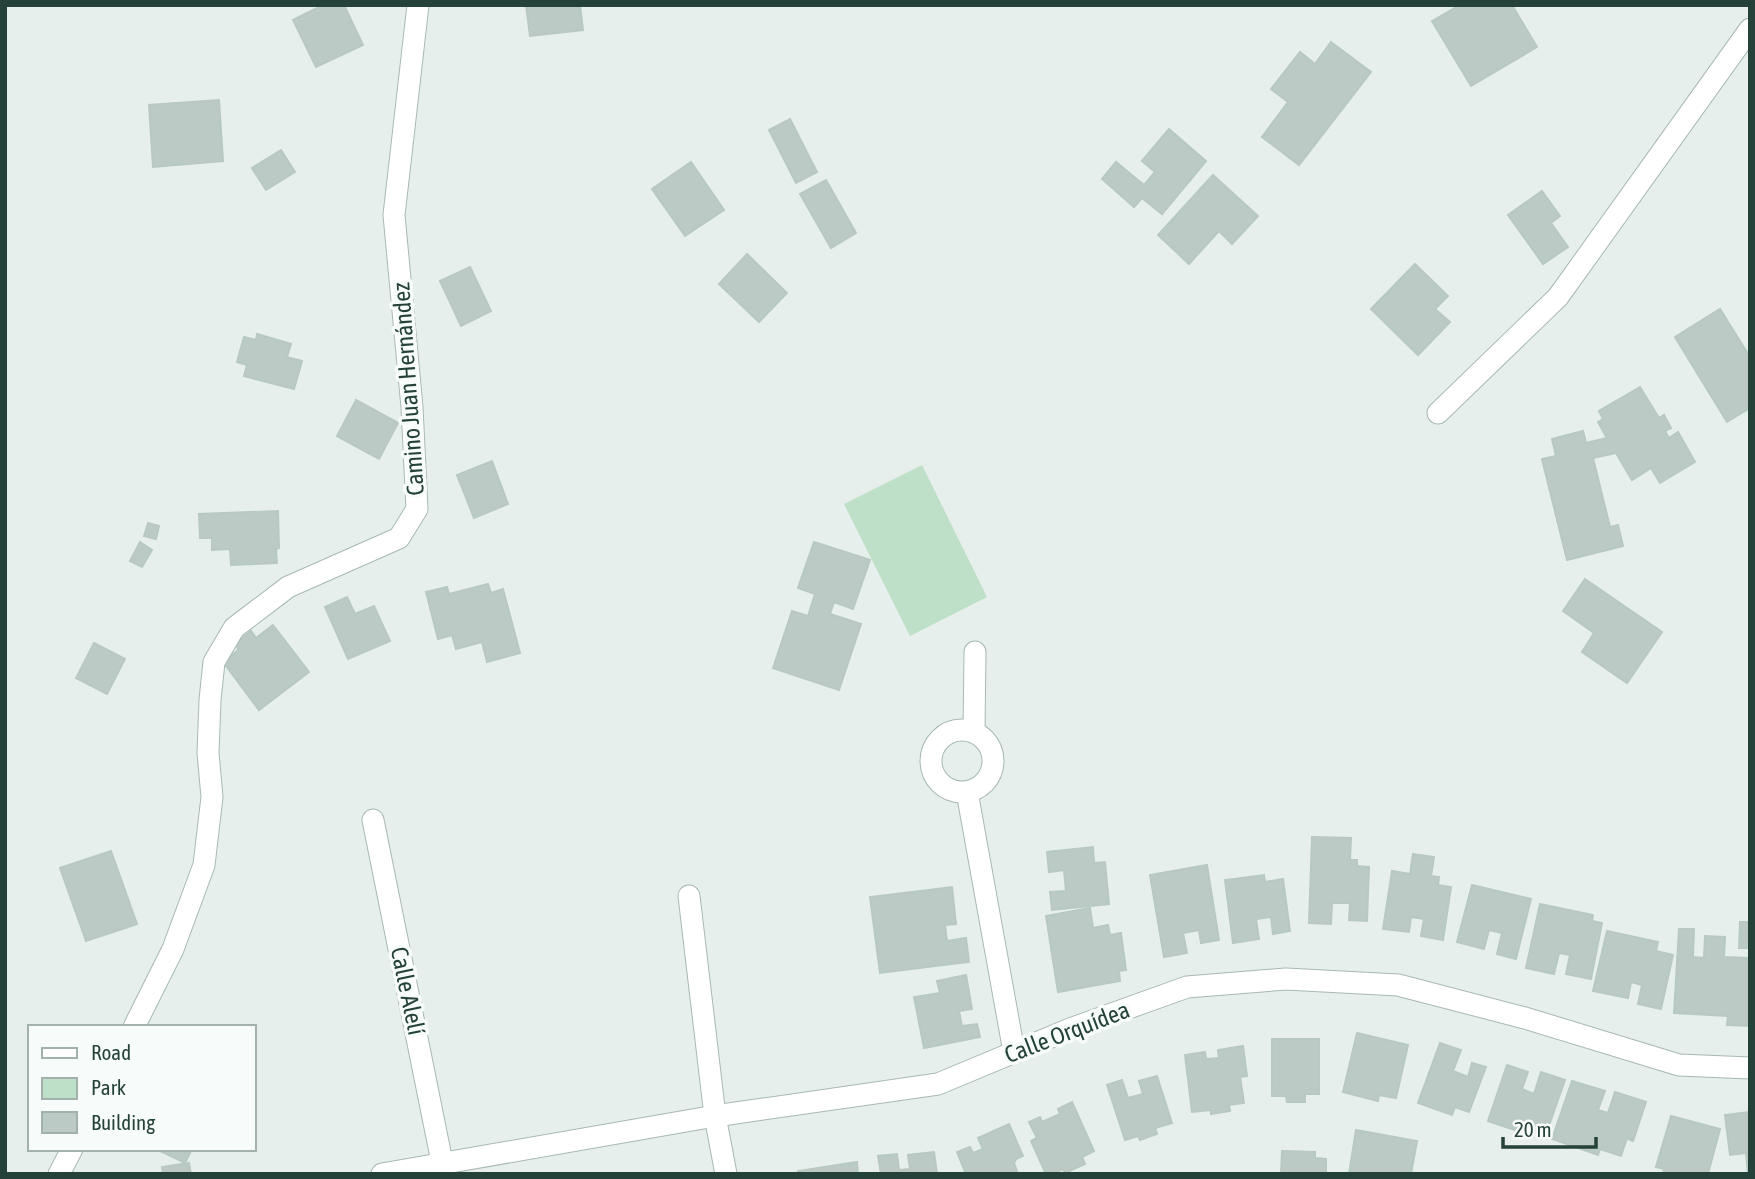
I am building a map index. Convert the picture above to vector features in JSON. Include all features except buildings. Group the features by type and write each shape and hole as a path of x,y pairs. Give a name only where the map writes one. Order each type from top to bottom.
{"street":[{"name":"Camino Juan Hernández","path":"135,1025 173,949 204,865 212,797 208,753 214,662 234,628 288,587 399,537 417,509 412,407 394,215 418,5"},
{"path":"1438,412 1558,297 1750,29"},
{"path":"974,732 975,652"},
{"path":"962,729 974,732 984,739 991,749 994,761 991,774 984,784 974,790 949,790 939,783 932,773 929,761 932,749 939,738 950,731 962,729"},
{"path":"967,792 1014,1052"},
{"name":"Calle Alelí","path":"373,820 443,1161"},
{"path":"689,896 715,1115 726,1174"},
{"name":"Calle Orquídea","path":"382,1174 443,1161 715,1115 938,1084 1188,986 1286,979 1398,985 1525,1018 1679,1065 1750,1068"},
{"path":"59,1174 71,1151"}],"green space":[{"path":"922,465 987,597 910,636 844,504"}]}
